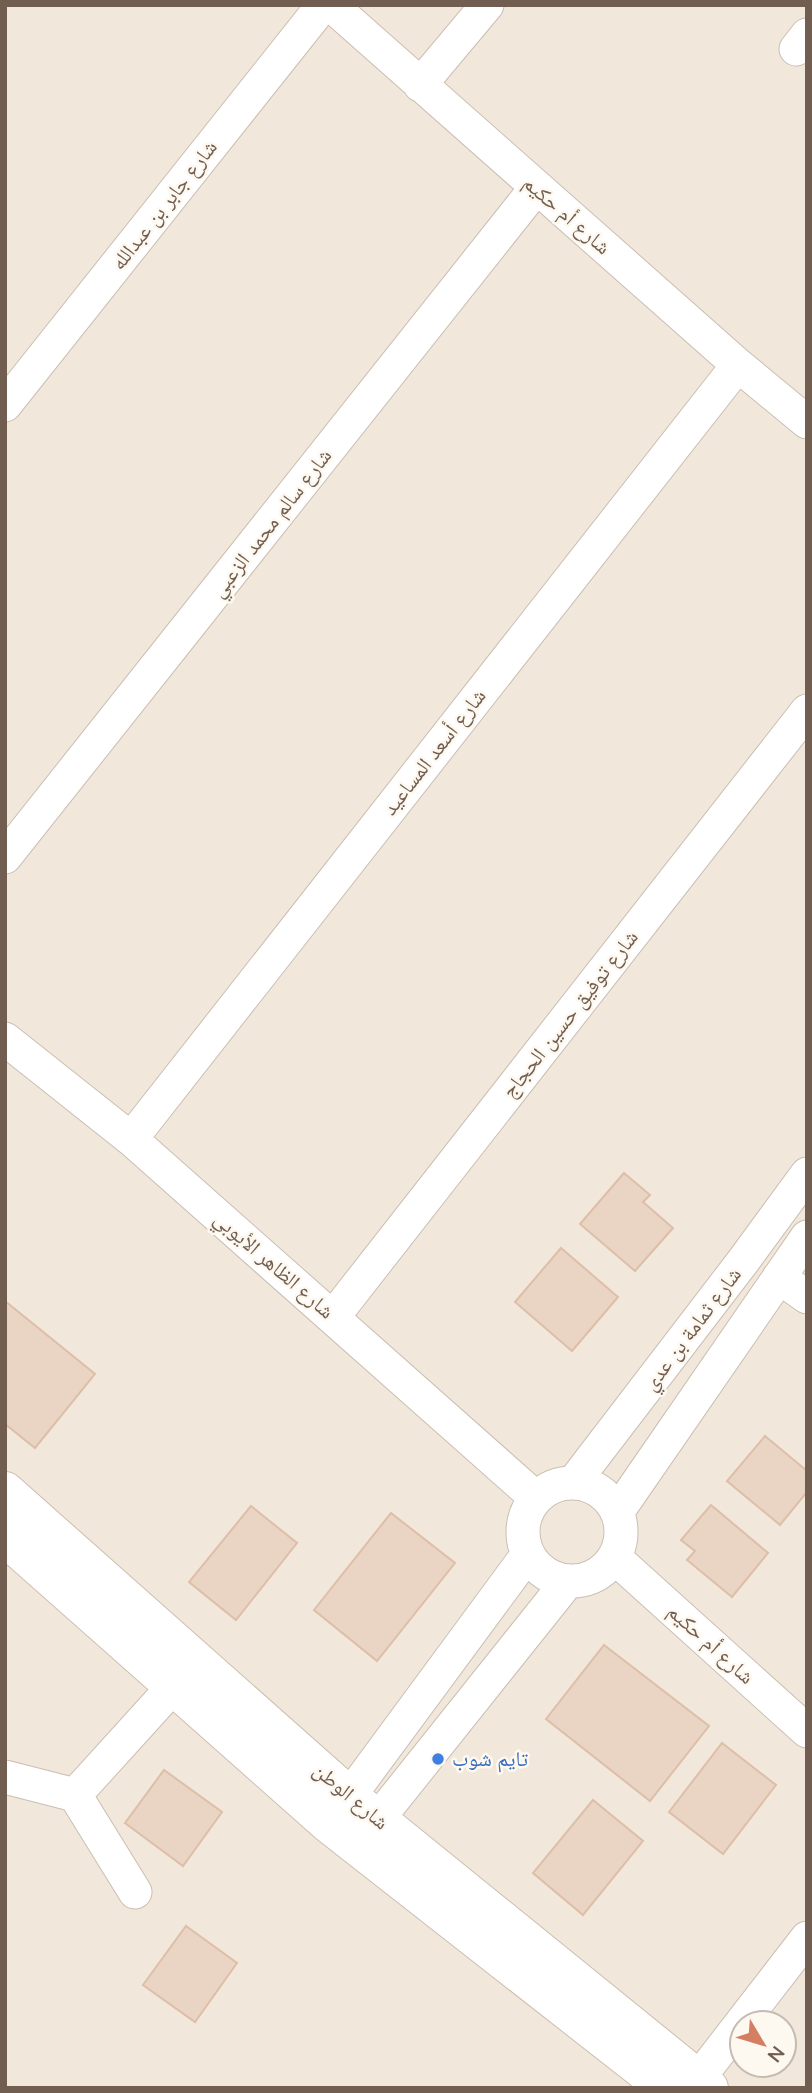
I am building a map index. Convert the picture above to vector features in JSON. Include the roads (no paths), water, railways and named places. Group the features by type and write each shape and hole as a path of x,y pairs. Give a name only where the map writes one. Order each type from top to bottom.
{"street":[{"name":"شارع جابر بن عبدالله","path":"5,405 323,5"},
{"name":"شارع أم حكيم","path":"331,5 738,365 807,422"},
{"path":"420,85 487,5"},
{"name":"شارع سالم محمد الزعبي","path":"5,857 536,188"},
{"name":"شارع أسعد المساعيد","path":"131,1139 738,365"},
{"name":"شارع توفيق حسين الحجاج","path":"333,1317 807,711"},
{"name":"شارع الظاهر الأيوبي","path":"5,1039 131,1139 536,1498"},
{"name":"شارع ثمامة بن عدي","path":"574,1482 807,1174"},
{"name":"شارع ثمامة بن عدي","path":"618,1511 807,1237"},
{"path":"779,1277 807,1297"},
{"path":"574,1482 592,1486 607,1496 618,1511 622,1527 620,1543 614,1557 603,1571 586,1579 568,1581 544,1573 528,1554 522,1535 525,1515 536,1498 553,1485 574,1482"},
{"name":"شارع الوطن","path":"5,1490 353,1822"},
{"name":"شارع الوطن","path":"5,1537 173,1687 353,1822 691,2085"},
{"path":"353,1822 528,1554"},
{"name":"شارع أم حكيم","path":"614,1557 807,1731"},
{"path":"353,1822 568,1581"},
{"path":"75,1795 173,1687"},
{"path":"5,1777 75,1795 135,1892"},
{"path":"691,2085 807,1938"}],"place":[{"name":"تايم شوب","path":"438,1759"}]}
